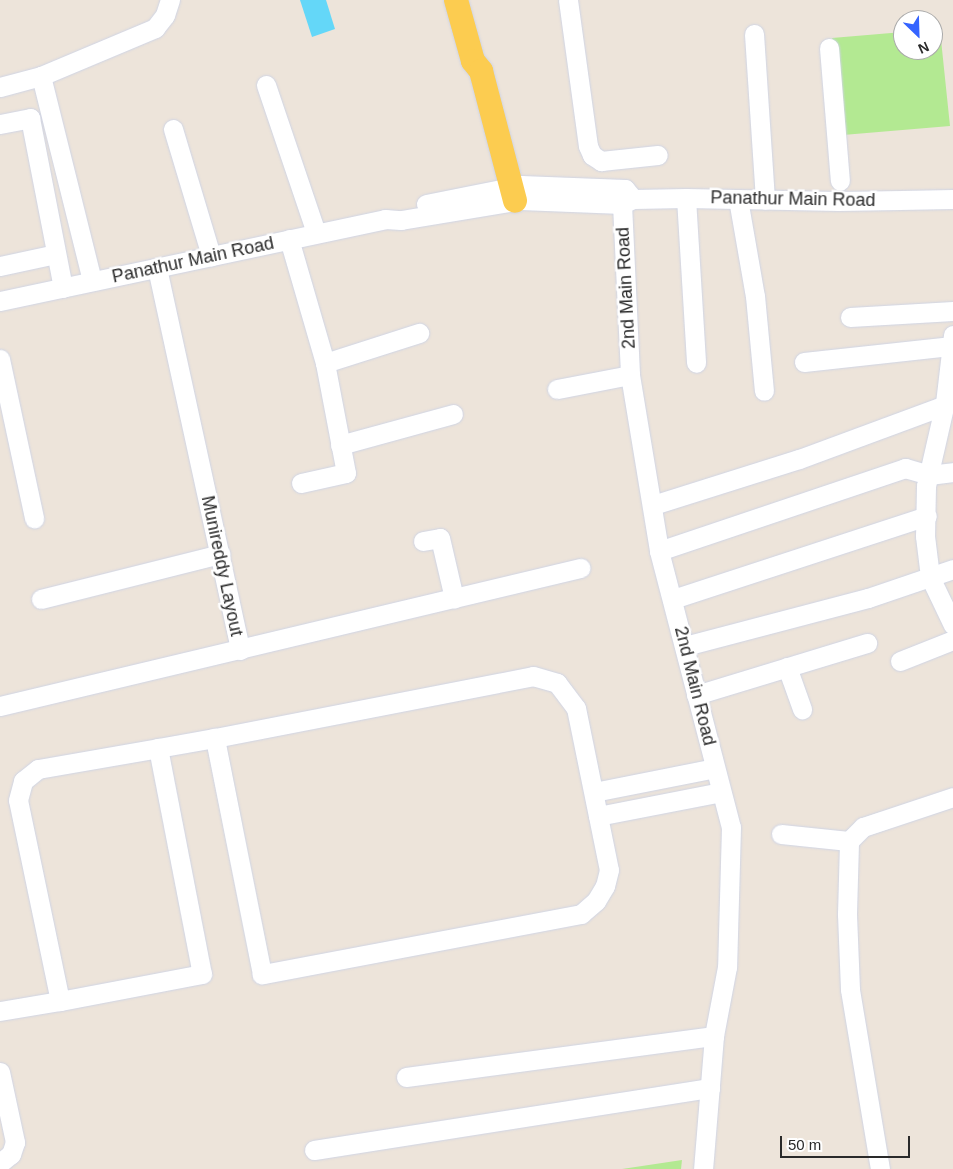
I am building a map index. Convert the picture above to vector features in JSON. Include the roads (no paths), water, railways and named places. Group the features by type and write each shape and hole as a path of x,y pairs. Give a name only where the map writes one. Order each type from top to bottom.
{"main road":[{"path":"456,0 473,61 481,71 506,195"}],"street":[{"path":"0,87 41,76 154,28 165,15 170,0"},
{"path":"568,0 588,146 592,155 601,161 658,154"},
{"path":"754,34 765,200"},
{"path":"829,48 840,181"},
{"path":"41,76 92,281"},
{"path":"266,85 316,233"},
{"path":"0,124 30,118 63,288"},
{"path":"172,129 211,256"},
{"name":"Panathur Main Road","path":"0,301 385,219 401,220 506,195 624,189 628,201 686,198 765,200 953,199"},
{"path":"686,198 696,363"},
{"path":"738,199 755,296 764,391"},
{"name":"2nd Main Road","path":"628,201 630,375 653,505 659,551 686,646 696,695 731,827 727,967 714,1036 703,1169"},
{"path":"290,239 325,364 346,473 301,483"},
{"path":"0,266 56,254"},
{"name":"Munireddy Layout","path":"157,268 240,650 580,568"},
{"path":"850,317 953,311"},
{"path":"325,364 419,333"},
{"path":"804,362 952,341 949,403 926,486 927,516 924,536 930,576 953,624"},
{"path":"0,359 34,518"},
{"path":"557,389 630,375"},
{"path":"653,505 799,459 949,403"},
{"path":"340,445 453,414"},
{"path":"659,551 905,468 929,475 953,472"},
{"path":"673,599 927,516"},
{"path":"423,541 440,538 454,598"},
{"path":"41,599 220,554"},
{"path":"686,646 868,598 953,569"},
{"path":"900,661 953,640"},
{"path":"696,695 867,643"},
{"path":"0,706 240,650"},
{"path":"787,667 802,708"},
{"path":"60,1001 18,800 20,787 27,776 38,769 215,738 533,676 541,677 565,690 576,708 594,792 608,878 596,901 581,914 262,974 215,738"},
{"path":"0,1011 202,974 158,748"},
{"path":"594,792 715,768"},
{"path":"598,816 722,792"},
{"path":"880,1169 850,989 847,914 849,841 863,827 953,798"},
{"path":"781,834 849,841"},
{"path":"406,1077 714,1036"},
{"path":"0,1072 15,1142 11,1154 0,1163"},
{"path":"314,1150 710,1088"}],"water":[{"path":"300,0 326,0 335,29 312,37"}]}
